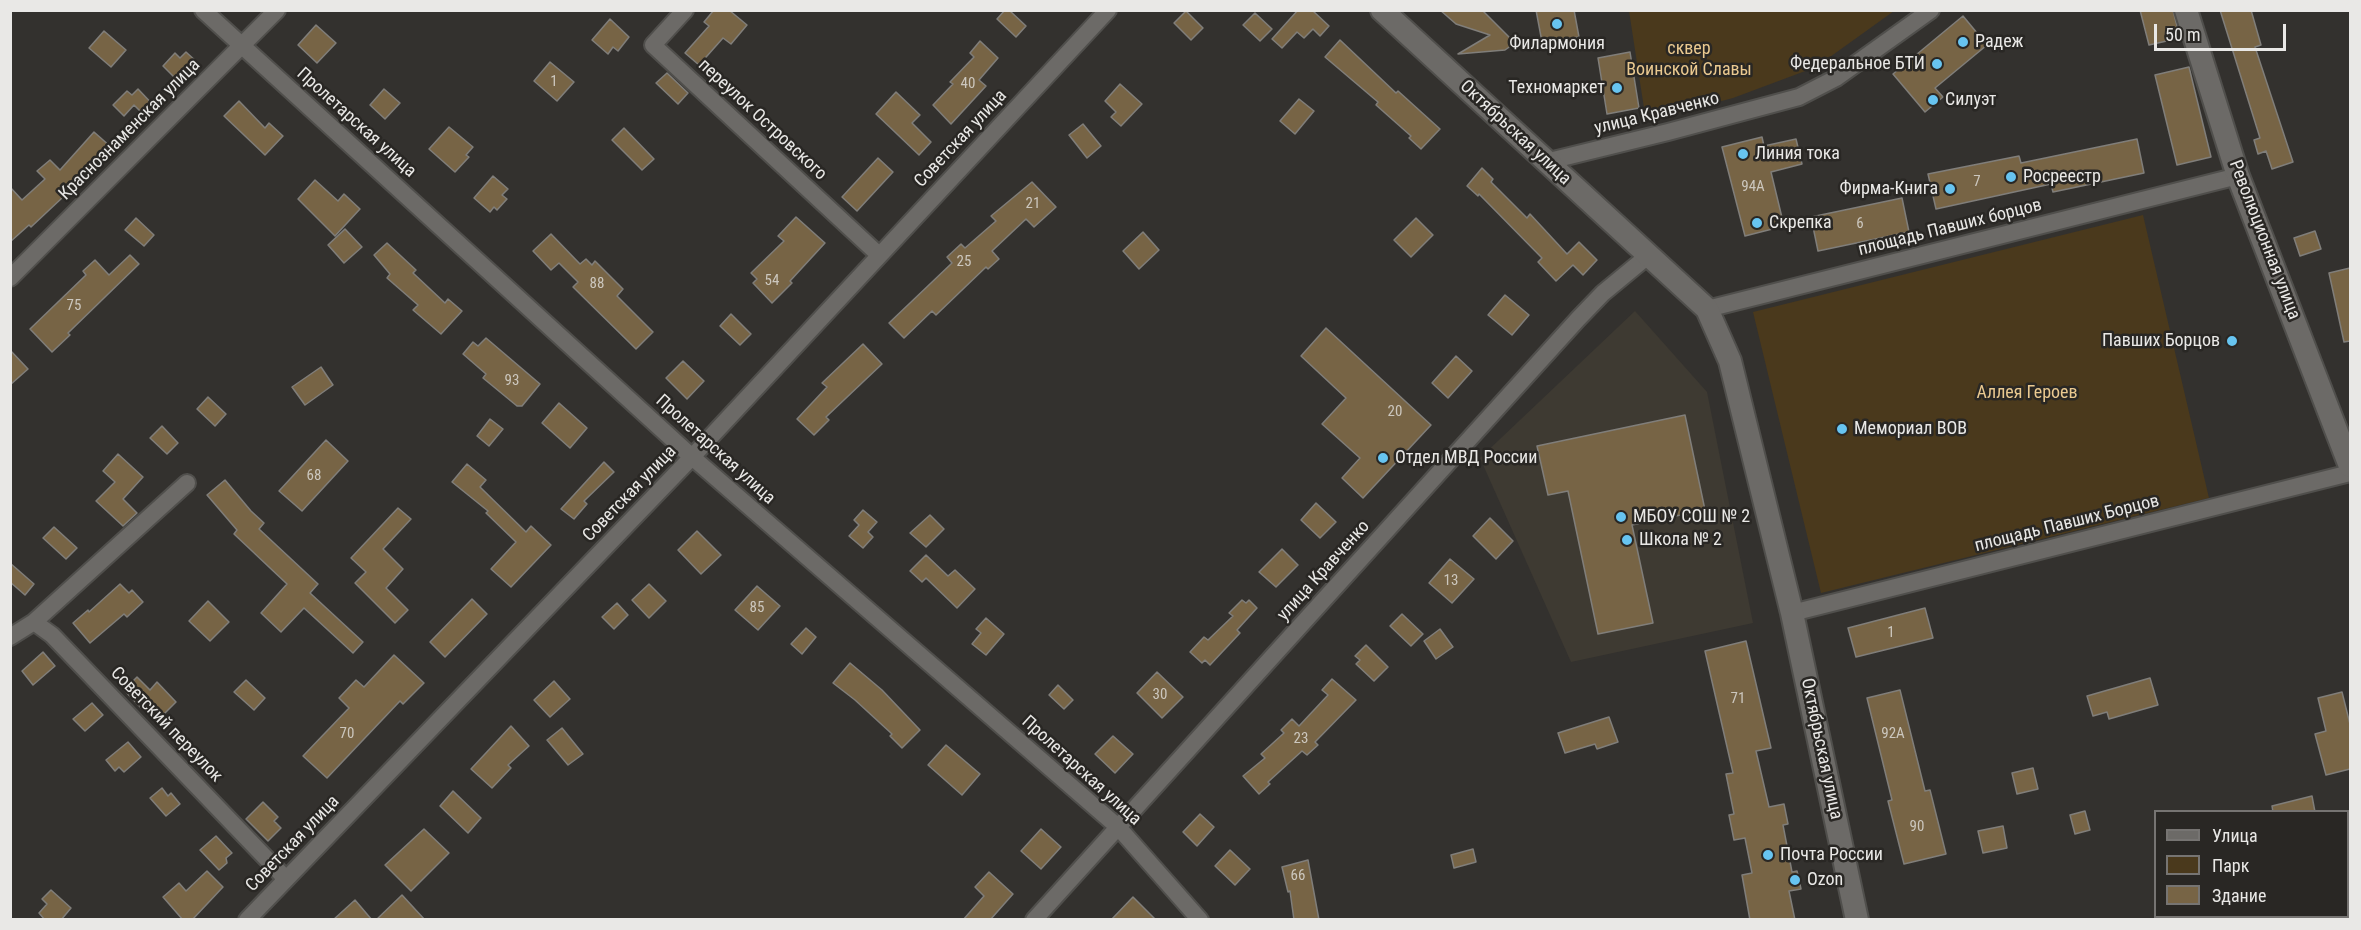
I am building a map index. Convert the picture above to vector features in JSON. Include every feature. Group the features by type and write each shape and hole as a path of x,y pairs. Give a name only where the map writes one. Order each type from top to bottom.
{"main road":[{"name":"Октябрьская улица","path":"1382,10 1707,309 1731,361 1792,613 1857,920"},
{"name":"Революционная улица","path":"2186,10 2238,176 2350,466"}],"street":[{"name":"Пролетарская улица","path":"203,10 692,457 1118,827 1200,920"},
{"name":"Краснознаменская улица","path":"10,278 277,10"},
{"name":"переулок Островского","path":"685,10 653,45 879,255"},
{"name":"Советская улица","path":"247,920 692,457 1108,10"},
{"name":"улица Кравченко","path":"1545,162 1799,97 1836,78 1931,10"},
{"name":"площадь Павших борцов","path":"1707,309 2238,176"},
{"name":"улица Кравченко","path":"1034,920 1578,319 1603,293 1649,255"},
{"name":"площадь Павших Борцов","path":"1792,613 2350,473"},
{"path":"10,638 34,622 187,483"},
{"name":"Советский переулок","path":"34,622 52,635 286,879"}],"shaded area":[{"name":"Школа № 2","path":"1635,311 1707,392 1753,623 1571,662 1480,458"}],"green space":[{"name":"сквер Воинской Славы","path":"1629,10 1894,11 1816,67 1733,98 1646,121"},
{"name":"Аллея Героев","path":"2143,215 2209,498 1821,593 1753,312"}],"building":[{"path":"714,10 729,10 747,25 731,44 723,38 699,65 685,53 709,26 704,22"},
{"path":"1005,10 1009,10 1026,26 1016,37 997,19"},
{"path":"1298,10 1312,10 1329,26 1320,36 1313,29 1304,38 1297,32 1282,48 1272,39"},
{"path":"1440,10 1482,10 1515,43 1505,50 1458,54 1490,35 1456,24"},
{"name":"Филармония","path":"1536,10 1574,10 1579,37 1542,42"},
{"path":"2140,10 2173,10 2180,38 2149,45"},
{"path":"2220,10 2251,10 2261,45 2255,47 2293,162 2272,169 2266,151 2258,154 2254,140 2260,138"},
{"path":"1186,11 1203,28 1191,40 1174,23"},
{"path":"1255,13 1272,29 1260,41 1243,25"},
{"path":"1963,16 1987,45 1935,88 1943,97 1925,112 1893,74"},
{"path":"610,19 629,37 618,51 613,47 608,54 592,40"},
{"path":"316,25 336,43 317,63 298,45"},
{"path":"104,31 126,50 111,67 89,48"},
{"path":"1340,40 1396,93 1398,91 1440,129 1421,149 1409,138 1411,136 1376,105 1378,102 1325,57"},
{"path":"980,41 998,58 979,80 986,86 951,124 933,105 953,84 950,82 974,57 970,53"},
{"path":"186,52 198,63 180,83 163,66 175,53 180,58"},
{"path":"1630,52 1639,108 1607,114 1598,58"},
{"path":"550,62 574,82 557,101 534,81"},
{"path":"2189,67 2211,157 2177,165 2155,75"},
{"path":"667,73 688,93 678,104 656,83"},
{"path":"1120,84 1142,104 1121,126 1111,117 1116,112 1105,101"},
{"path":"138,89 158,110 148,119 134,105 124,116 113,105 127,91 132,95"},
{"path":"384,89 400,103 385,119 370,105"},
{"path":"896,92 920,115 912,123 931,142 919,155 876,114"},
{"path":"1299,99 1314,111 1295,134 1280,121"},
{"path":"239,101 265,128 269,123 283,136 265,155 224,116"},
{"path":"1083,124 1101,146 1087,158 1069,135"},
{"path":"449,127 473,147 466,155 469,157 455,172 429,149"},
{"path":"624,128 654,159 642,170 612,140"},
{"path":"94,132 111,147 78,183 31,227 29,225 10,242 10,187 22,200 45,179 37,171 50,160 60,170"},
{"path":"1762,137 1764,146 1796,139 1802,164 1771,172 1784,226 1745,236 1722,147"},
{"path":"2137,139 2144,173 2053,192 2051,184 1936,209 1928,174 2019,156 2021,163"},
{"path":"878,158 893,172 857,211 842,197"},
{"path":"1482,168 1493,179 1491,182 1527,218 1530,214 1567,254 1579,242 1597,260 1583,275 1573,265 1556,281 1538,262 1542,258 1479,194 1478,196 1467,186"},
{"path":"493,176 508,189 502,195 507,199 497,210 494,207 490,212 474,198"},
{"path":"315,180 338,201 344,194 360,209 335,236 298,199"},
{"path":"1032,182 1056,207 1034,227 1026,219 992,251 999,259 988,269 986,267 936,315 932,311 904,338 889,323 952,263 947,257 961,244 965,248 996,221 991,216"},
{"path":"1902,198 1909,232 1818,251 1811,217"},
{"path":"796,217 825,243 772,303 753,283 757,279 751,273 784,241 778,236"},
{"path":"136,218 154,235 144,246 125,230"},
{"path":"1416,218 1433,235 1411,257 1394,240"},
{"path":"345,229 362,247 344,263 328,245"},
{"path":"2315,231 2321,249 2300,256 2294,238"},
{"path":"1143,232 1159,250 1139,269 1123,251"},
{"path":"551,234 580,264 586,259 592,265 595,261 623,289 617,296 653,332 636,349 573,287 578,282 559,263 551,270 533,251"},
{"path":"387,243 416,270 413,273 445,303 448,299 462,311 441,334 413,310 418,305 387,278 390,274 374,255"},
{"path":"130,255 139,264 68,333 70,335 52,352 30,329 86,275 83,271 95,260 109,275"},
{"path":"2350,268 2350,341 2344,342 2329,273"},
{"path":"1505,295 1529,315 1512,335 1488,315"},
{"path":"731,314 751,334 740,345 720,326"},
{"path":"1326,328 1431,425 1363,498 1342,478 1360,458 1322,424 1346,398 1301,356"},
{"path":"486,338 540,384 522,406 517,406 483,378 486,374 463,354 473,342 478,346"},
{"path":"863,344 882,364 826,417 829,420 814,435 797,419 827,387 822,383"},
{"path":"10,350 28,369 10,385"},
{"path":"1456,356 1472,371 1448,398 1432,383"},
{"path":"683,361 704,381 687,399 666,378"},
{"path":"321,367 333,385 305,405 292,387"},
{"path":"208,397 226,414 215,426 197,409"},
{"path":"559,403 587,428 570,448 542,423"},
{"name":"МБОУ СОШ № 2","path":"1685,415 1705,510 1632,525 1653,623 1598,634 1568,491 1548,495 1537,446"},
{"path":"490,419 503,429 489,446 477,436"},
{"path":"162,426 178,443 167,454 150,438"},
{"path":"326,440 348,461 302,511 279,491"},
{"path":"118,454 143,477 123,499 137,513 123,526 96,501 115,482 103,471"},
{"path":"604,462 614,472 584,501 587,504 574,519 561,509"},
{"path":"467,464 486,480 480,487 526,532 531,526 551,545 511,587 491,569 516,542 486,513 488,511 452,482"},
{"path":"225,480 264,523 259,529 318,584 310,593 363,642 353,653 304,608 281,632 261,613 287,584 234,534 237,530 207,495"},
{"path":"1316,503 1336,522 1320,538 1301,520"},
{"path":"398,508 411,519 383,549 403,569 386,588 408,610 395,623 355,583 366,572 351,558"},
{"path":"863,510 877,522 868,532 873,537 863,548 849,536 859,525 854,520"},
{"path":"930,515 944,529 926,547 910,533"},
{"path":"1490,518 1513,541 1496,559 1473,536"},
{"path":"54,527 77,548 66,559 43,538"},
{"path":"697,531 721,555 701,574 678,550"},
{"path":"1282,549 1298,565 1276,587 1259,572"},
{"path":"926,555 948,576 955,570 975,589 957,608 926,578 922,582 910,571"},
{"path":"1450,559 1474,579 1452,603 1429,583"},
{"path":"10,563 34,584 25,595 10,582"},
{"path":"120,584 129,593 132,590 143,602 127,617 124,614 90,643 73,623"},
{"path":"649,584 666,601 649,618 632,600"},
{"path":"757,586 780,606 758,630 735,610"},
{"path":"472,599 487,614 445,657 430,642"},
{"path":"1242,600 1246,603 1249,600 1257,608 1237,630 1240,633 1210,665 1205,660 1202,663 1190,652 1204,637 1208,640 1233,616 1229,613"},
{"path":"208,601 229,622 210,641 189,621"},
{"path":"617,603 628,615 614,629 602,617"},
{"path":"1925,608 1933,638 1856,657 1848,628"},
{"path":"1402,614 1423,634 1411,646 1390,626"},
{"path":"986,618 1004,634 986,655 972,644 981,633 976,629"},
{"path":"806,628 816,637 802,654 791,644"},
{"path":"1440,629 1453,647 1436,659 1424,641"},
{"path":"1746,641 1771,748 1756,751 1769,807 1784,804 1788,824 1783,825 1792,872 1797,871 1801,889 1789,891 1795,920 1750,920 1742,875 1752,873 1745,838 1734,840 1729,815 1734,814 1726,774 1733,773 1705,651"},
{"path":"1366,645 1388,667 1374,681 1356,664 1360,660 1355,656"},
{"path":"43,652 55,666 33,685 22,671"},
{"path":"394,655 424,683 403,704 400,701 327,778 303,756 349,708 339,698 356,680 364,687"},
{"path":"850,663 882,690 920,730 902,748 890,736 892,734 833,683"},
{"path":"1157,672 1183,697 1162,718 1137,693"},
{"path":"137,677 150,690 157,682 176,702 161,717 149,704 143,710 124,690"},
{"path":"2150,678 2158,705 2109,719 2107,712 2093,716 2087,696"},
{"path":"1332,679 1356,700 1315,742 1318,745 1307,755 1302,751 1268,782 1270,784 1259,794 1243,776 1265,758 1261,754 1284,733 1281,730 1292,719 1299,726 1328,695 1322,690"},
{"path":"246,680 265,698 254,710 234,692"},
{"path":"554,681 570,699 550,717 534,700"},
{"path":"1058,685 1073,700 1064,709 1049,695"},
{"path":"1900,690 1925,791 1930,790 1946,854 1904,864 1888,801 1892,800 1867,698"},
{"path":"2342,692 2350,724 2350,769 2326,775 2315,734 2326,731 2318,698"},
{"path":"92,703 103,715 85,731 73,719"},
{"path":"1609,717 1618,742 1597,749 1595,744 1565,753 1558,733"},
{"path":"511,726 529,746 508,765 511,768 492,788 471,769"},
{"path":"562,728 583,754 568,765 547,740"},
{"path":"1113,736 1133,754 1115,773 1095,754"},
{"path":"128,742 141,757 124,772 119,767 115,771 106,760"},
{"path":"946,745 980,774 962,795 928,765"},
{"path":"2033,768 2038,789 2017,794 2012,773"},
{"path":"162,788 168,796 171,793 180,804 166,816 150,798"},
{"path":"453,791 481,818 468,833 440,806"},
{"path":"2312,796 2315,810 2273,810 2272,806"},
{"path":"263,802 278,817 274,821 281,828 268,841 246,819"},
{"path":"2085,811 2090,830 2075,834 2070,815"},
{"path":"1200,814 1214,827 1197,846 1183,832"},
{"path":"2003,826 2007,848 1983,853 1978,831"},
{"path":"424,829 449,853 411,891 385,865"},
{"path":"1041,829 1061,847 1041,869 1021,851"},
{"path":"216,836 232,853 226,858 227,863 219,870 200,850"},
{"path":"1473,849 1476,862 1454,868 1451,855"},
{"path":"1230,850 1250,869 1235,885 1215,866"},
{"path":"1308,860 1319,920 1294,920 1290,891 1288,892 1282,867"},
{"path":"207,871 223,887 192,920 183,920 163,897 179,883 186,891"},
{"path":"989,872 1013,894 990,920 963,920 984,896 975,887"},
{"path":"51,890 71,908 61,920 45,920 39,913 47,904 42,899"},
{"path":"402,895 425,920 376,920"},
{"path":"1133,897 1156,920 1111,920"},
{"path":"355,900 372,920 333,920"}],"place":[{"name":"Филармония","path":"1557,24"},
{"name":"Радеж","path":"1963,42"},
{"name":"Федеральное БТИ","path":"1937,64"},
{"name":"Техномаркет","path":"1617,88"},
{"name":"Силуэт","path":"1933,100"},
{"name":"Линия тока","path":"1743,154"},
{"name":"Росреестр","path":"2011,177"},
{"name":"Фирма-Книга","path":"1950,189"},
{"name":"Скрепка","path":"1757,223"},
{"name":"Павших Борцов","path":"2232,341"},
{"name":"Мемориал ВОВ","path":"1842,429"},
{"name":"Отдел МВД России","path":"1383,458"},
{"name":"МБОУ СОШ № 2","path":"1621,517"},
{"name":"Школа № 2","path":"1627,540"},
{"name":"Почта России","path":"1768,855"},
{"name":"Ozon","path":"1795,880"}]}
